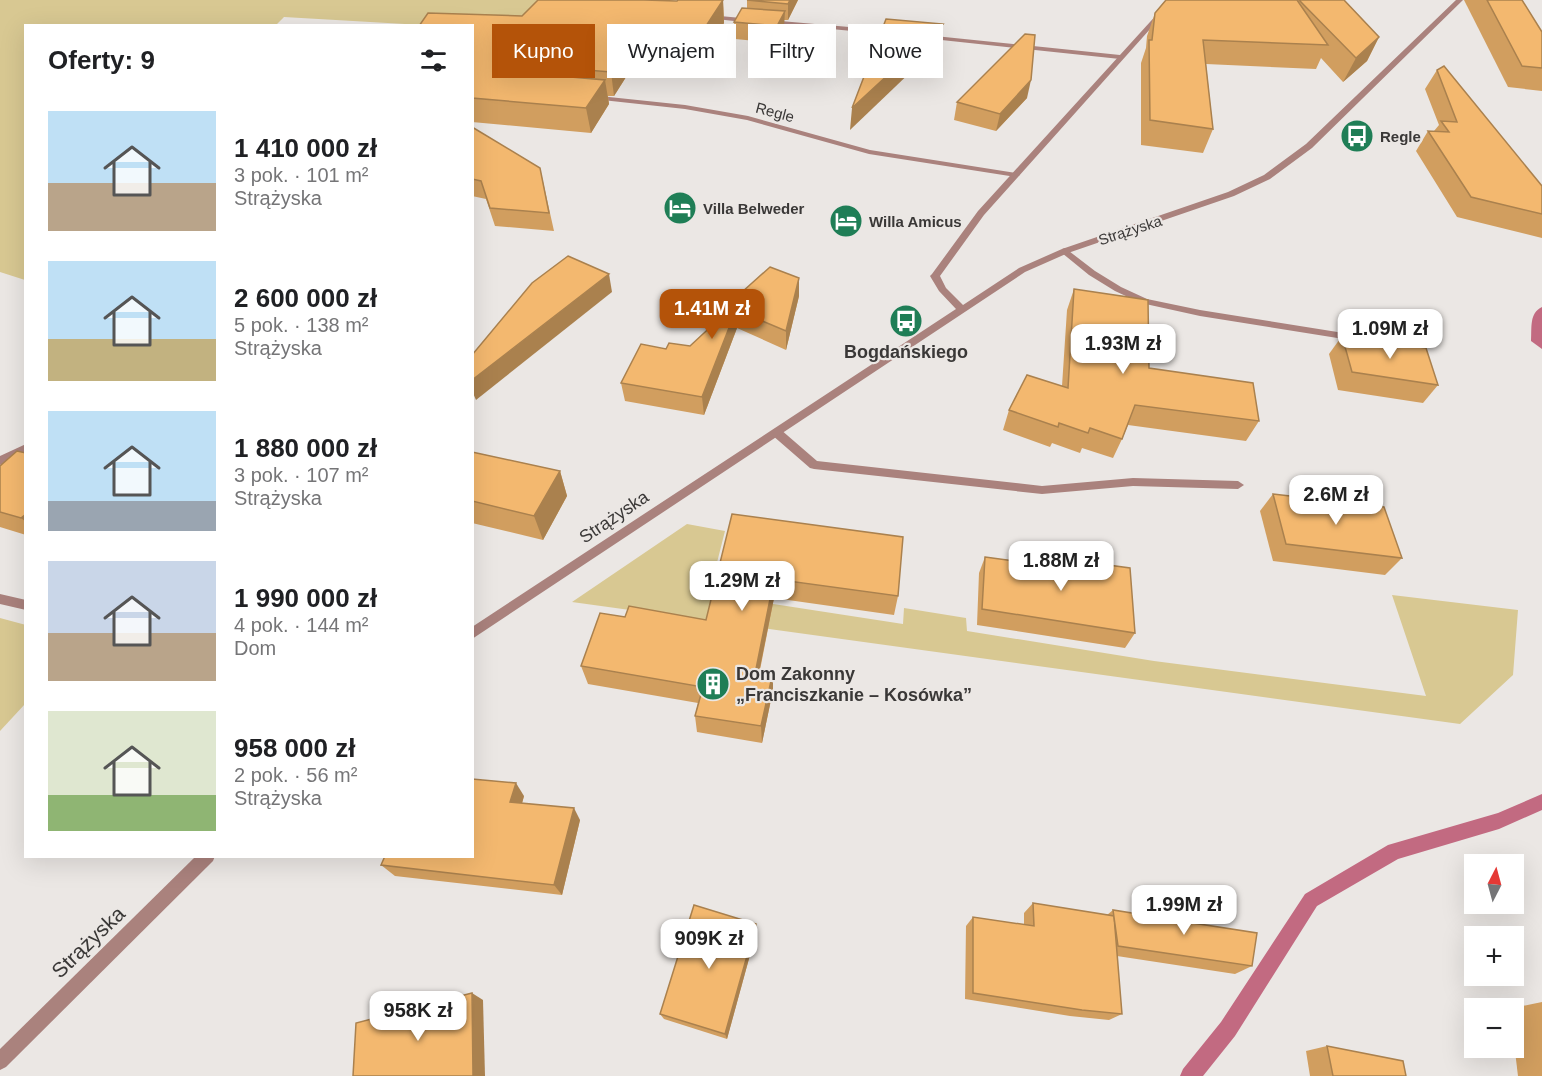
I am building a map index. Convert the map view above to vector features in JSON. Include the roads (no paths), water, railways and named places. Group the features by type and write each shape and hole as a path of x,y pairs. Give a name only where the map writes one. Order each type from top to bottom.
{"street":[{"path":"961,309 942,290 934,276 981,213 1173,0"},
{"name":"Strążyska","path":"474,633 1022,270 1065,251 1231,194 1267,177 1309,146 1460,0"},
{"path":"700,17 848,30"},
{"path":"943,38 1120,57"},
{"name":"Regle","path":"581,96 685,107 748,118 869,152 1016,175"},
{"path":"1065,251 1118,290 1144,301 1200,313 1385,343"},
{"path":"776,432 814,465 1042,490 1133,482 1238,485"},
{"path":"0,460 24,448"},
{"path":"0,599 24,605"},
{"name":"Strążyska","path":"0,1061 206,858"}],"waterway":[{"path":"1542,310 1538,315 1537,341 1542,345"},
{"path":"1190,1076 1228,1029 1311,900 1394,851 1499,821 1542,802"}],"place":[{"name":"Regle","path":"1357,136"},
{"name":"Villa Belweder","path":"680,208"},
{"name":"Willa Amicus","path":"846,221"},
{"name":"Bogdańskiego","path":"906,321"},
{"name":"Dom Zakonny „Franciszkanie – Kosówka”","path":"713,684"}]}
